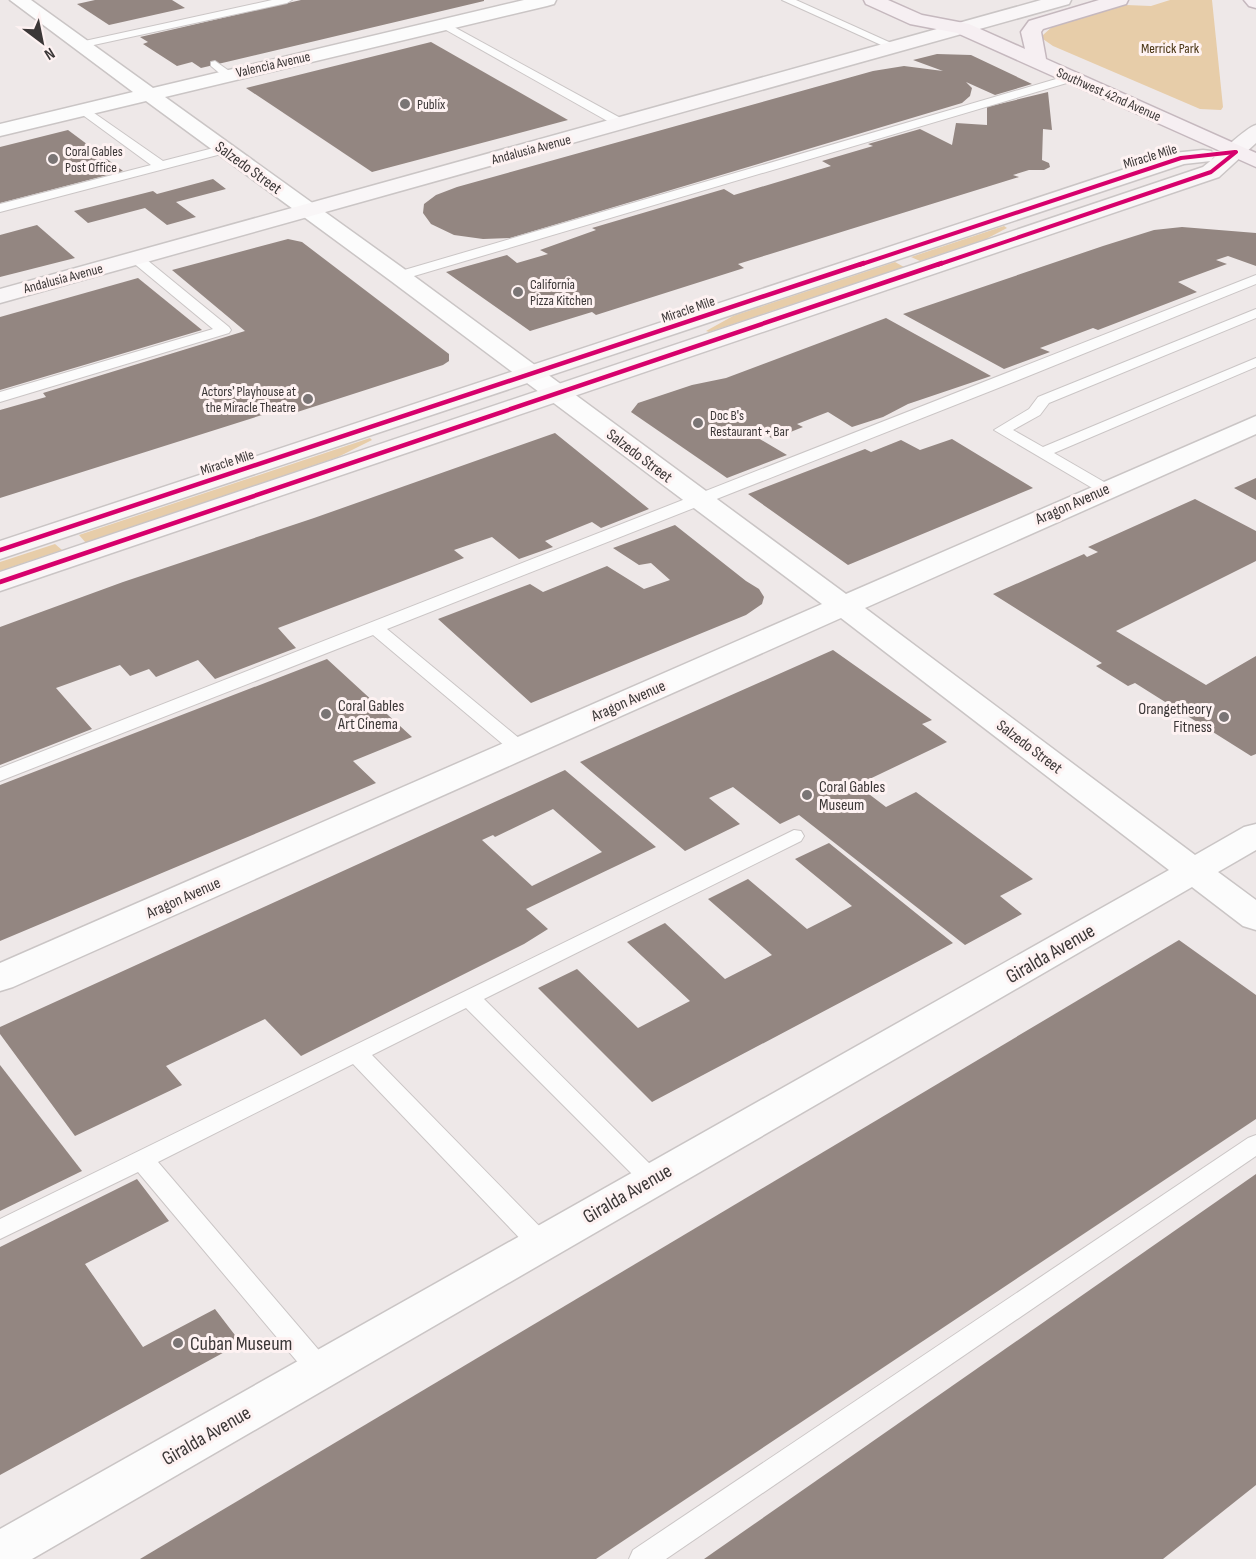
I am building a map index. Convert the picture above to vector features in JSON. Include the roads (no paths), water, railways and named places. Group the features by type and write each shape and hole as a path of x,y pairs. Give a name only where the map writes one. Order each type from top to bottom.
{"main road":[{"name":"Southwest 42nd Avenue","path":"873,0 917,20 962,28 1249,155"},
{"name":"Andalusia Avenue","path":"0,296 1062,0"},
{"path":"1037,62 1031,32 1036,25 1119,0"},
{"name":"Southwest 42nd Avenue","path":"927,4 944,11 962,28"},
{"path":"0,582 1211,172 1249,155 1256,130"},
{"name":"Miracle Mile","path":"0,550 1181,158 1249,155"}],"street":[{"name":"Salzedo Street","path":"20,0 393,271 842,605 1256,918"},
{"path":"0,4 20,0"},
{"name":"Valencia Avenue","path":"0,130 149,94 222,70 547,0"},
{"name":"Aragon Avenue","path":"0,978 1256,424"},
{"name":"Giralda Avenue","path":"0,1553 1256,835"}],"lane":[{"path":"80,45 287,0"},
{"path":"787,0 894,47"},
{"path":"443,24 622,124"},
{"path":"393,271 1072,78"},
{"path":"84,110 161,166"},
{"path":"0,208 225,149"},
{"path":"393,271 483,239"},
{"path":"0,397 224,330 136,258"},
{"path":"0,775 1256,279"},
{"path":"1218,294 1256,313"},
{"path":"1105,489 1002,430 1035,412 1042,400 1256,313"},
{"path":"1041,453 1256,362"},
{"path":"374,627 519,748"},
{"path":"0,1230 794,836"},
{"path":"469,998 651,1179"},
{"path":"357,1053 540,1243"},
{"path":"644,1559 1256,1144"},
{"path":"142,1160 320,1370"}],"place":[{"name":"Publix","path":"405,104"},
{"name":"Coral Gables Post Office","path":"53,159"},
{"name":"California Pizza Kitchen","path":"518,292"},
{"name":"Actors' Playhouse at the Miracle Theatre","path":"308,399"},
{"name":"Doc B's Restaurant + Bar","path":"698,423"},
{"name":"Coral Gables Art Cinema","path":"326,714"},
{"name":"Orangetheory Fitness","path":"1224,717"},
{"name":"Coral Gables Museum","path":"807,795"},
{"name":"Cuban Museum","path":"178,1343"}],"park label":[{"name":"Merrick Park","path":"1170,48"}]}
